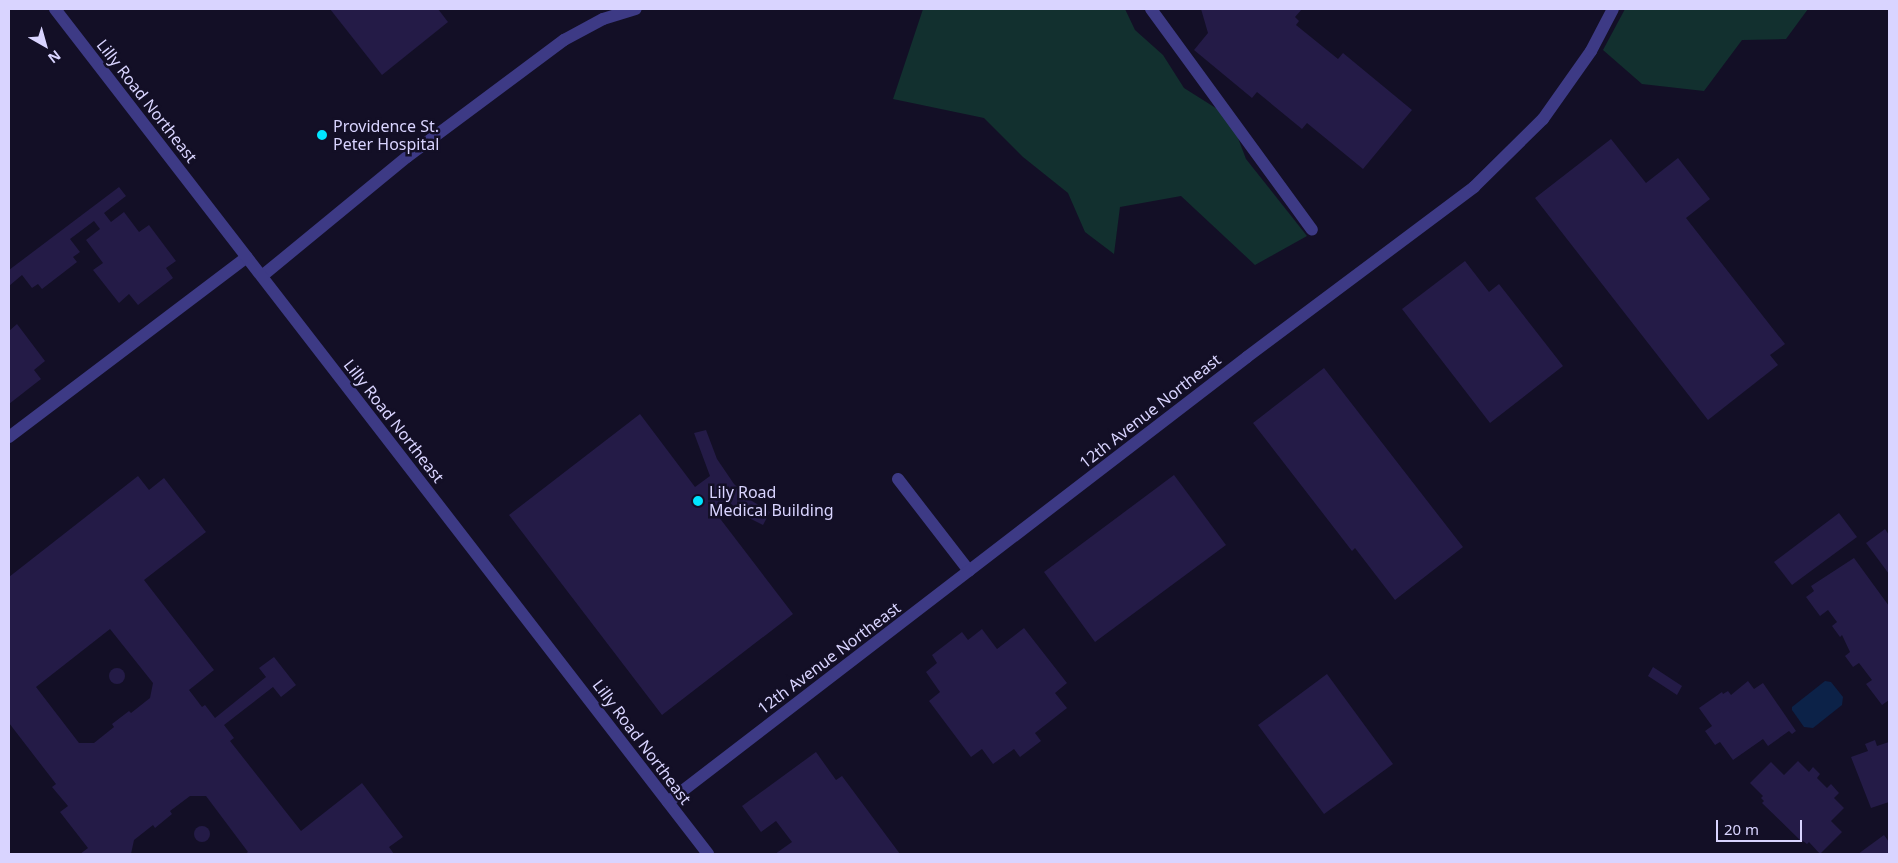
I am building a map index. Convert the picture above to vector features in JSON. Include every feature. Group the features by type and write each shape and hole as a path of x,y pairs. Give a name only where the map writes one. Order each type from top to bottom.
{"street":[{"name":"Lilly Road Northeast","path":"55,9 708,854"},
{"path":"262,276 408,157 564,40 603,20 636,9"},
{"path":"1151,9 1312,230"},
{"name":"12th Avenue Northeast","path":"668,802 1240,363 1474,187 1543,119 1591,51 1613,9"},
{"path":"9,437 247,257"},
{"path":"898,479 969,571"}],"green space":[{"path":"923,9 1125,9 1135,30 1163,55 1184,88 1230,117 1246,159 1307,236 1255,265 1181,196 1120,207 1114,254 1085,232 1068,193 1023,157 984,118 893,99"},
{"path":"1625,9 1808,9 1786,39 1742,40 1704,91 1642,84 1603,50"}],"water":[{"path":"1825,681 1831,682 1843,697 1842,705 1813,728 1804,727 1792,710 1792,707"}],"building":[{"path":"330,9 438,9 448,22 382,75"},
{"path":"1201,9 1302,9 1295,17 1299,21 1296,25 1338,59 1343,53 1412,110 1363,169 1307,123 1302,129 1257,92 1252,98 1194,50 1208,33"},
{"path":"1611,139 1646,183 1678,158 1710,199 1686,218 1785,344 1770,355 1778,365 1708,420 1535,198"},
{"path":"119,187 126,196 104,213 111,222 124,212 139,232 149,225 176,261 166,268 173,278 138,305 129,294 119,303 93,270 103,263 86,240 100,229 94,221 70,239 80,252 73,257 77,262 42,289 38,284 32,288 22,275 9,286 9,270"},
{"path":"1465,261 1489,292 1499,284 1563,366 1490,423 1402,309"},
{"path":"17,324 45,361 34,370 41,379 9,404 9,331"},
{"path":"1324,368 1463,547 1395,600 1355,548 1352,551 1253,423"},
{"path":"640,414 695,487 710,476 694,433 706,430 717,459 734,484 752,501 770,512 763,525 745,516 728,501 715,512 793,614 662,715 509,515"},
{"path":"1174,475 1226,545 1095,642 1044,572"},
{"path":"138,476 149,490 164,478 206,532 144,580 214,670 189,690 202,707 205,705 215,718 266,677 259,668 274,657 296,685 281,697 273,687 224,725 234,738 230,741 301,831 362,783 403,837 389,847 394,854 245,854 248,852 206,796 190,796 170,811 172,814 155,828 153,825 134,840 131,854 80,854 88,848 60,812 68,806 52,787 56,784 9,723 9,577","holes":["110,629 153,683 150,698 131,713 129,711 112,724 114,727 94,743 79,743 36,687"]},
{"path":"1839,513 1857,537 1792,585 1774,562"},
{"path":"1885,529 1889,535 1889,574 1866,543"},
{"path":"1854,558 1889,606 1889,700 1882,705 1866,684 1872,680 1859,663 1853,667 1845,656 1850,652 1842,635 1840,637 1832,626 1837,622 1828,610 1820,616 1806,597 1814,591 1811,586"},
{"path":"1024,628 1067,683 1055,693 1067,708 1035,733 1041,741 1020,757 1014,749 993,764 982,749 971,757 929,701 940,692 926,672 937,663 932,655 962,632 968,640 982,629 997,649"},
{"path":"1653,667 1682,686 1677,695 1648,676"},
{"path":"117,668 123,670 125,676 123,682 117,684 111,682 109,676 111,670"},
{"path":"1327,674 1393,764 1324,814 1258,725"},
{"path":"1748,681 1754,689 1763,683 1796,731 1792,734 1789,731 1768,746 1763,739 1733,760 1720,742 1715,745 1705,731 1712,726 1699,708 1722,692 1723,694 1728,691 1731,695"},
{"path":"1875,740 1877,746 1889,742 1889,802 1871,808 1851,757 1868,751 1865,744"},
{"path":"816,752 836,780 842,776 900,854 775,854 792,842 776,821 761,832 742,806"},
{"path":"1798,761 1809,772 1813,767 1820,774 1817,778 1827,788 1831,784 1839,793 1834,798 1844,808 1831,821 1842,832 1820,854 1809,842 1807,844 1802,842 1762,803 1764,801 1761,798 1763,796 1750,783 1771,762 1784,775"},
{"path":"202,826 208,828 210,834 208,840 202,842 196,840 194,834 196,828"},
{"path":"1884,835 1889,842 1889,854 1858,854"}],"place":[{"name":"Providence St. Peter Hospital","path":"322,135"},
{"name":"Lily Road Medical Building","path":"698,501"}]}
